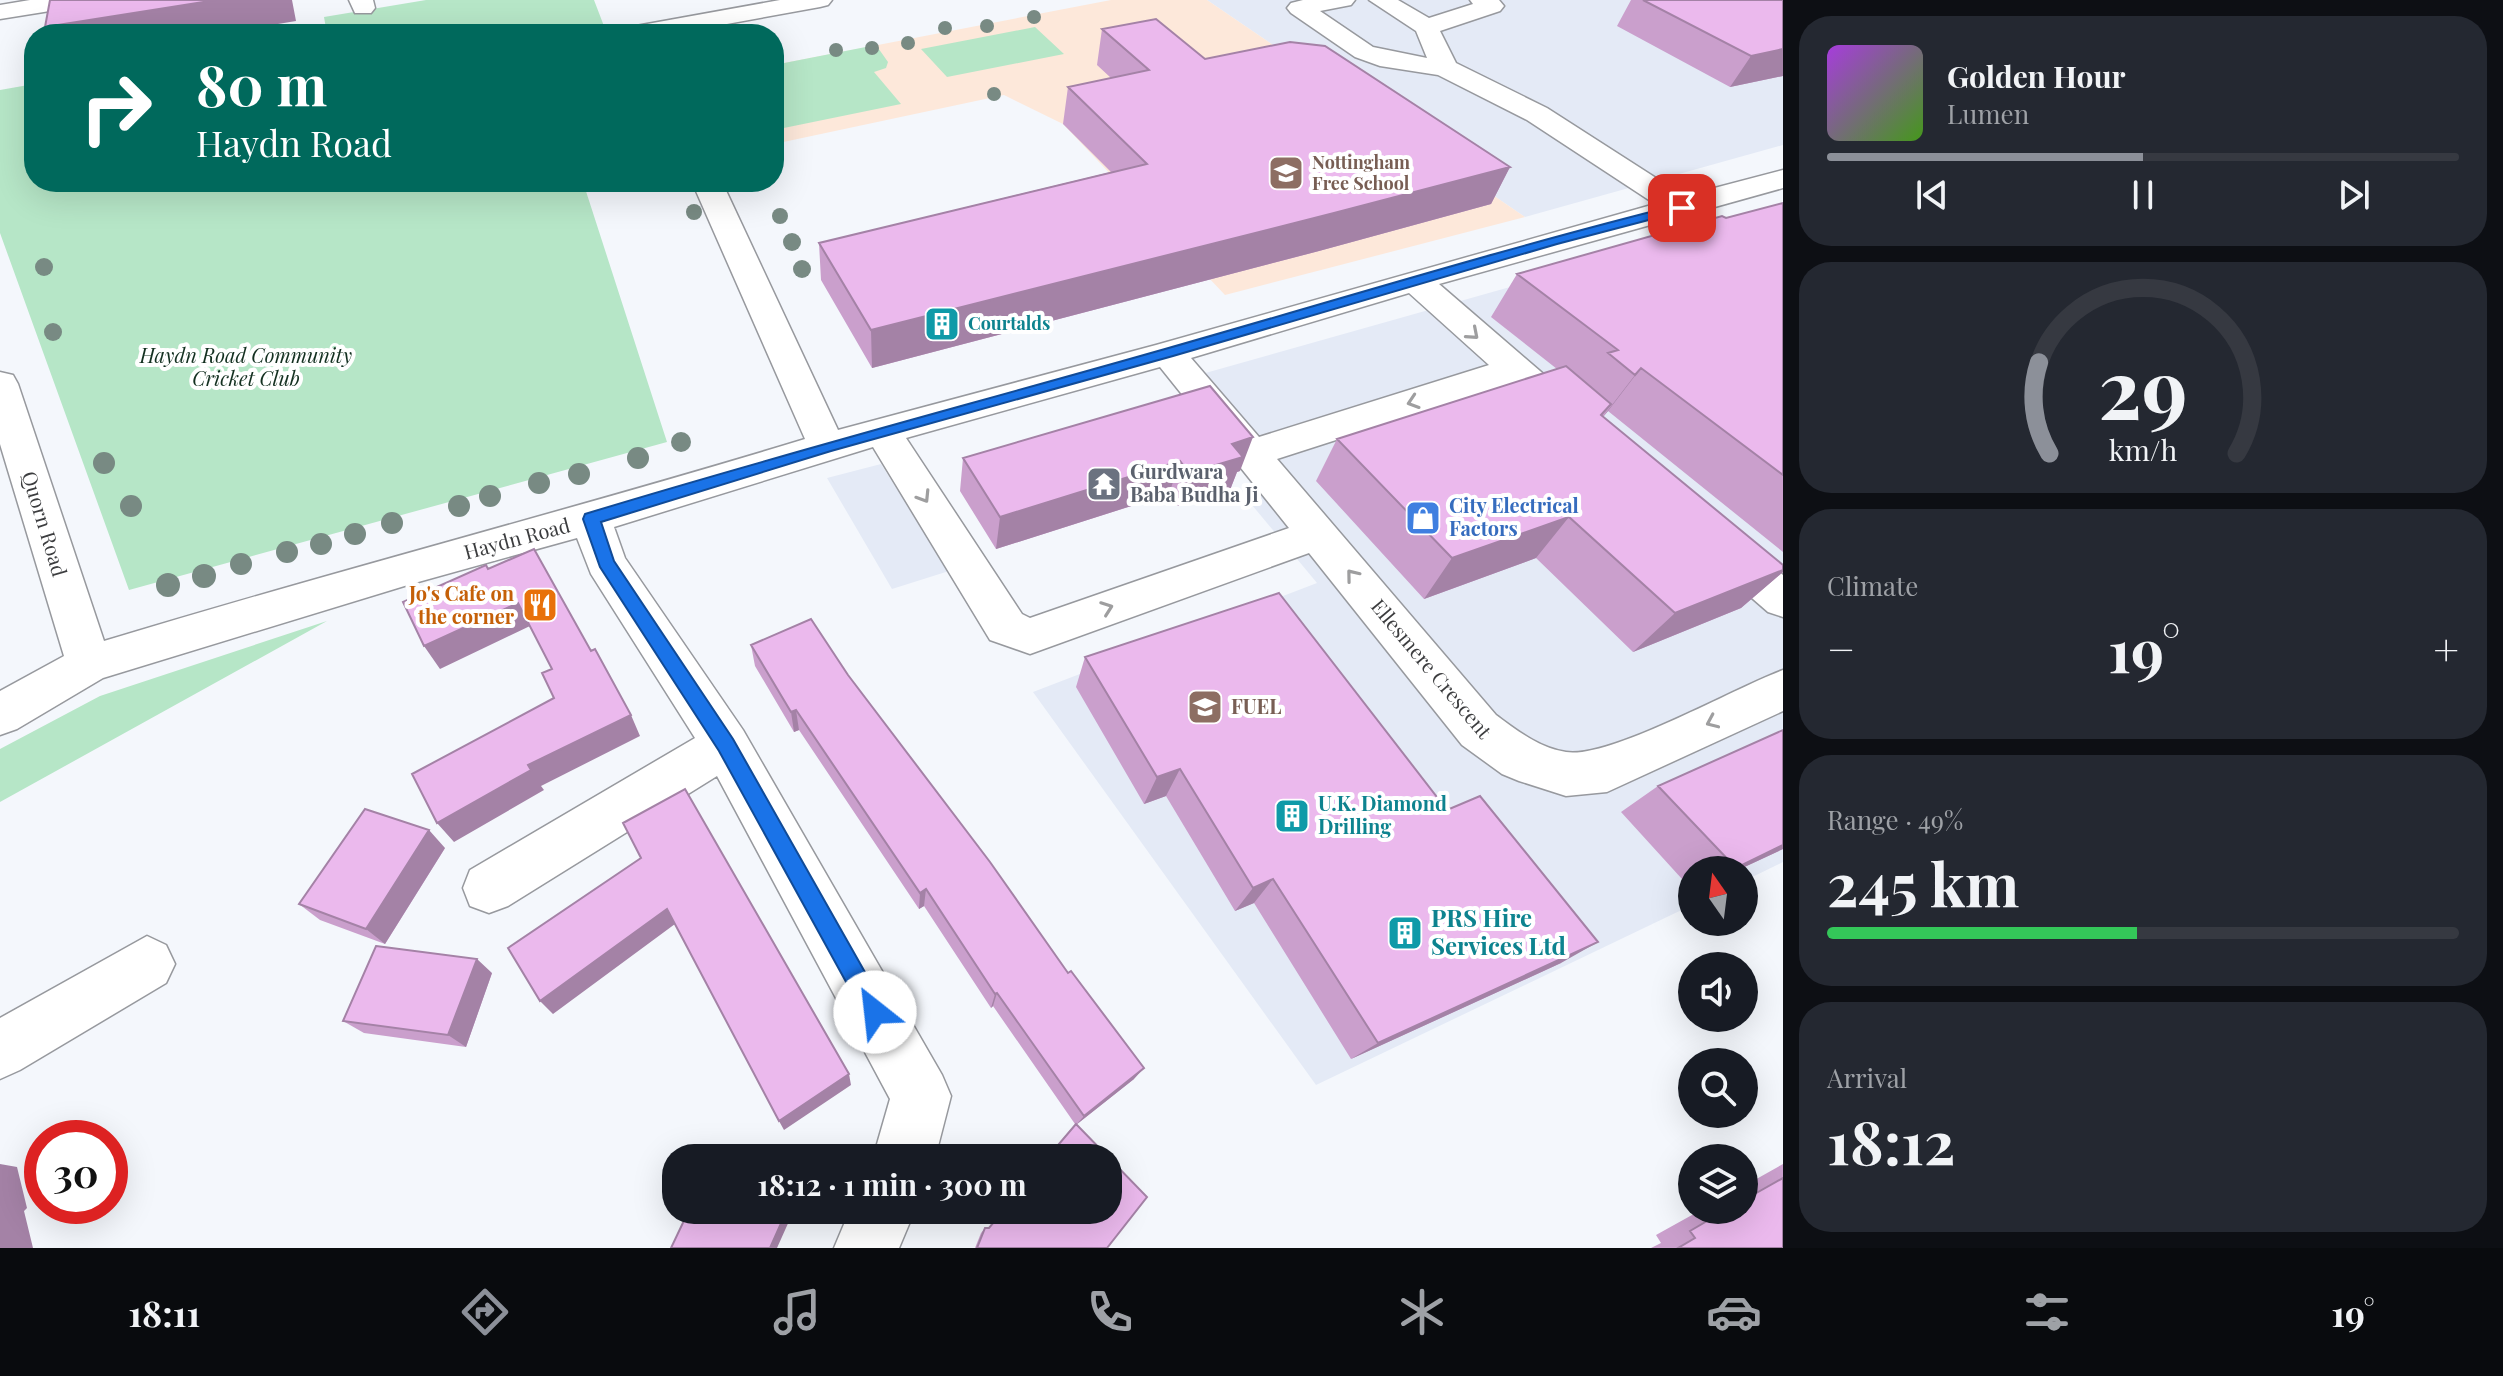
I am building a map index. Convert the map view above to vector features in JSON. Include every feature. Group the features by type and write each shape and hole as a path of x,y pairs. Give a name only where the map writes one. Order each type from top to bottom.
{"street":[{"path":"0,12 75,0"},
{"path":"686,24 820,0"},
{"path":"1343,0 1299,8 1364,52 1380,58 1445,68 1537,114 1682,208"},
{"path":"1381,0 1426,27 1445,68"},
{"path":"1426,27 1487,3 1520,0"},
{"path":"623,11 631,24"},
{"name":"Haydn Road","path":"0,715 89,664 411,568 591,519 827,446 1168,353 1552,241 1682,208 1775,189"},
{"path":"712,192 827,446"},
{"path":"1415,281 1596,440"},
{"name":"Ellesmere Crescent","path":"1168,353 1479,730 1519,759 1566,774 1607,770 1783,690"},
{"path":"1252,453 1514,370"},
{"name":"Quorn Road","path":"3,401 89,664"},
{"path":"882,431 1006,627 1030,636 1319,533"},
{"path":"591,519 606,563 726,745 921,1096 908,1144"},
{"path":"1701,530 1783,600"},
{"path":"489,888 726,745"},
{"path":"0,1050 147,964"},
{"path":"866,1248 877,1224"}],"shaded area":[{"name":"Nottingham Free School","path":"1111,0 1207,0 1525,217 1225,295 1063,124 1004,95 784,142 784,63"},
{"path":"1207,0 1687,0 1783,46 1783,145 1525,217"},
{"path":"1783,210 1783,862 1758,874 1758,856 1678,856 1678,912 1316,1085 1033,692 1317,583 1252,505 1248,467 1177,381"},
{"path":"881,464 949,571 892,589 827,478"}],"green space":[{"path":"426,0 594,0 603,24 325,24 324,17"},
{"path":"1035,27 1064,54 947,77 921,49"},
{"path":"876,45 888,62 886,68 874,72 901,104 784,128 784,63"},
{"name":"Haydn Road Community Cricket Club","path":"24,86 24,192 586,192 667,442 129,590 0,233 0,90"},
{"path":"327,621 0,802 0,749 100,696"}],"building":[{"path":"50,0 216,0 64,24 46,24"},
{"path":"1643,0 1783,0 1783,49 1751,56"},
{"path":"1156,19 1205,59 1290,42 1325,46 1510,167 871,330 819,243 1147,164 1068,87 1149,70 1102,29"},
{"path":"1783,203 1783,475 1641,368 1635,375 1608,353 1618,350 1517,274 1722,216 1726,218"},
{"path":"1566,366 1611,404 1601,415 1783,565 1783,570 1675,613 1569,517 1452,558 1337,439"},
{"path":"1210,386 1253,437 1232,444 1243,457 1189,473 1180,461 1000,517 963,458"},
{"path":"534,549 631,715 528,765 531,770 437,823 412,774 554,698 542,673 552,669 518,603 424,646 403,602 486,565 488,569"},
{"path":"1279,593 1447,810 1480,796 1598,942 1378,1043 1273,879 1253,888 1180,769 1157,777 1085,657"},
{"path":"811,619 848,675 990,862 1068,973 1071,971 1144,1068 1084,1116 995,994 926,889 920,893 796,710 791,712 751,645"},
{"path":"1783,730 1783,845 1758,857 1725,856 1658,786"},
{"path":"685,789 849,1074 779,1121 667,909 540,1001 508,948 641,858 623,823"},
{"path":"365,809 429,830 366,929 299,904"},
{"path":"376,946 477,959 448,1035 343,1021"},
{"path":"1076,1124 1095,1144 1059,1144"},
{"path":"1122,1171 1147,1197 1107,1248 977,1248 985,1228 992,1224 1122,1224"},
{"path":"1783,1178 1783,1248 1678,1248 1695,1238 1690,1231 1702,1224 1758,1224 1758,1192"},
{"path":"682,1224 781,1224 770,1248 671,1248"}],"place":[{"name":"Nottingham Free School","path":"1286,173"},
{"name":"Courtalds","path":"942,324"},
{"name":"Gurdwara Baba Budha Ji","path":"1104,484"},
{"name":"City Electrical Factors","path":"1423,518"},
{"name":"Jo's Cafe on the corner","path":"540,605"},
{"name":"FUEL","path":"1205,707"},
{"name":"U.K. Diamond Drilling","path":"1292,816"},
{"name":"PRS Hire Services Ltd","path":"1405,933"}],"route":[{"path":"875,1012 726,745 606,563 591,519 827,446 1168,353 1552,241 1682,208"}]}
